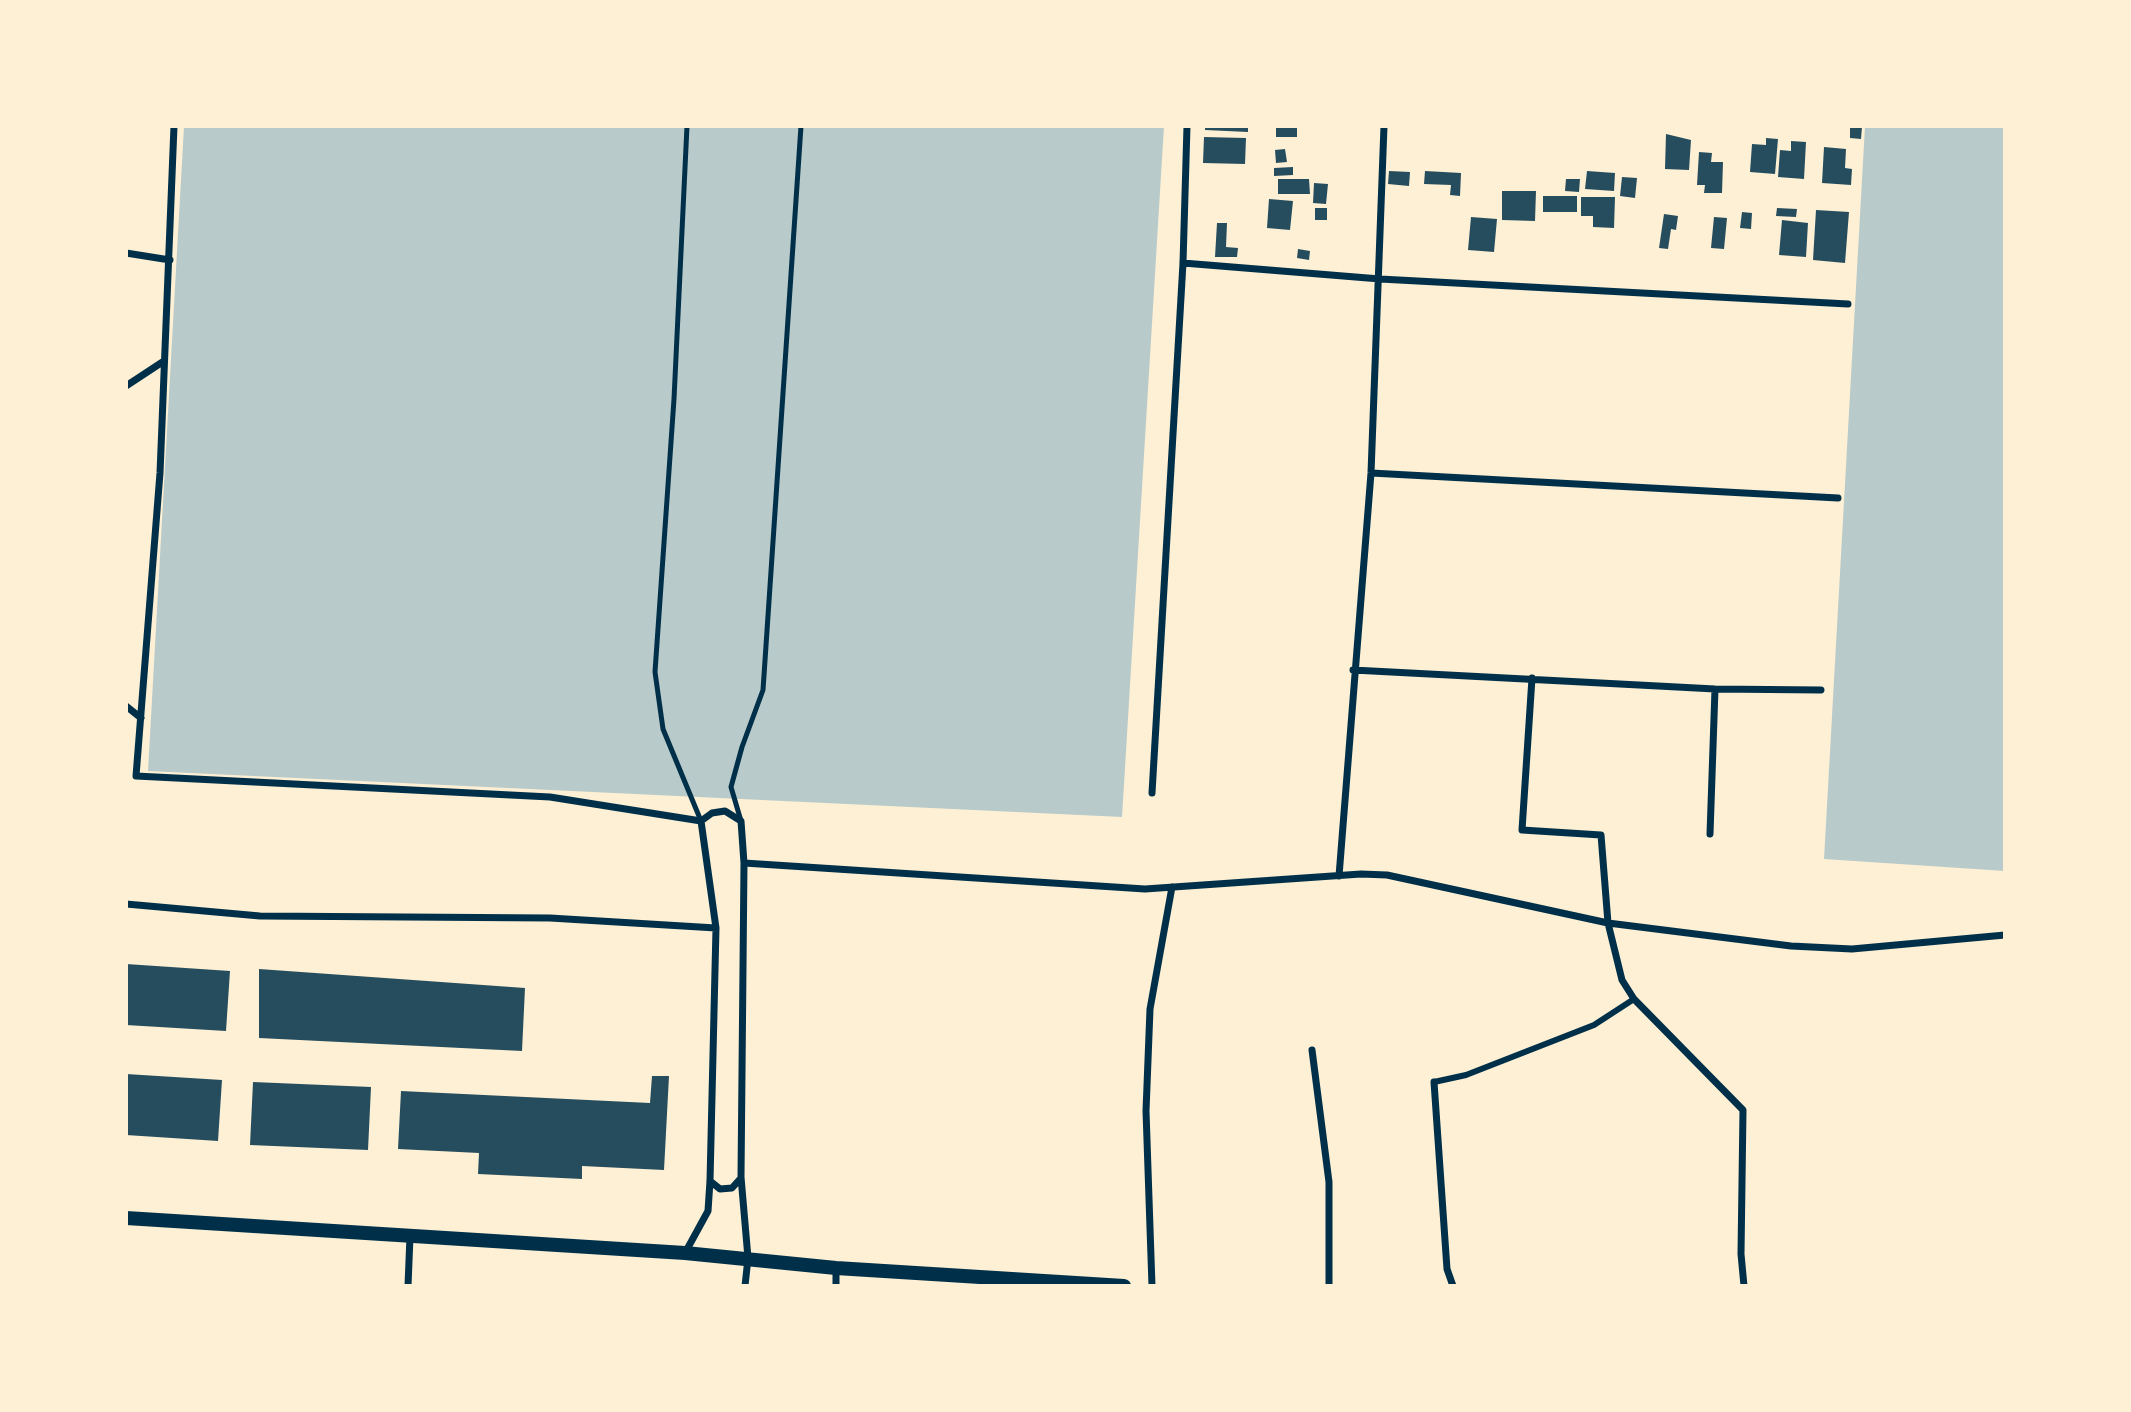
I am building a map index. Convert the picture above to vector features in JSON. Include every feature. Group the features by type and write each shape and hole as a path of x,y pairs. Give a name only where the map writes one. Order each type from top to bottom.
{"main road":[{"path":"126,1218 685,1253 836,1268 1124,1286"}],"street":[{"path":"174,126 160,473 136,776 550,797 701,821 712,813 725,811 740,821 744,863 741,1177 748,1258 745,1286"},
{"path":"1152,793 1183,263 1187,126"},
{"path":"1339,876 1353,670 1371,473 1384,126"},
{"path":"126,253 170,260"},
{"path":"1183,263 1380,279 1848,304"},
{"path":"126,386 164,361"},
{"path":"1371,473 1838,498"},
{"path":"1353,670 1715,689 1821,690"},
{"path":"1532,678 1522,830 1601,835 1608,923 1622,980 1634,999 1743,1110 1741,1254 1744,1286"},
{"path":"1710,834 1715,689"},
{"path":"126,706 141,718"},
{"path":"685,1253 708,1211 710,1181 716,928 701,821"},
{"path":"744,863 1118,887 1172,887 1387,875 1608,923 1709,938 1852,949 2005,935"},
{"path":"1152,1286 1146,1111 1150,1009 1172,887"},
{"path":"126,904 260,916 550,918 716,928"},
{"path":"1453,1286 1447,1269 1434,1082 1466,1075 1594,1025 1634,999"},
{"path":"1312,1050 1329,1181 1329,1286"},
{"path":"710,1181 720,1189 732,1188 741,1177"},
{"path":"408,1286 410,1236"},
{"path":"836,1268 836,1286"}],"lane":[{"path":"687,126 656,672 663,729 701,821"},
{"path":"740,821 732,787 742,747 763,690 801,126"}],"shaded area":[{"path":"184,126 1164,126 1122,817 148,771"},
{"path":"1865,126 2005,126 2005,871 1824,859"}],"building":[{"path":"1205,126 1248,126 1248,132 1205,130"},
{"path":"1850,127 1862,127 1861,139 1850,138"},
{"path":"1276,128 1297,128 1297,137 1276,137"},
{"path":"1666,134 1691,140 1689,170 1665,169"},
{"path":"1204,137 1246,138 1245,164 1203,163"},
{"path":"1766,138 1778,139 1775,174 1750,172 1752,144 1766,145"},
{"path":"1791,141 1806,142 1804,179 1778,177 1780,150 1791,151"},
{"path":"1824,147 1846,149 1845,168 1852,169 1851,185 1822,183"},
{"path":"1285,149 1287,162 1276,163 1275,150"},
{"path":"1699,152 1712,153 1711,162 1723,162 1722,193 1704,193 1705,185 1697,185"},
{"path":"1293,167 1293,175 1274,176 1274,168"},
{"path":"1389,171 1410,172 1409,186 1388,184"},
{"path":"1425,171 1461,173 1460,196 1450,195 1451,185 1424,184"},
{"path":"1587,171 1615,173 1614,191 1585,189"},
{"path":"1622,177 1637,178 1635,198 1620,196"},
{"path":"1278,179 1309,179 1310,194 1278,194"},
{"path":"1566,179 1580,179 1579,192 1565,191"},
{"path":"1314,183 1328,184 1326,204 1313,203"},
{"path":"1502,191 1536,191 1535,221 1502,220"},
{"path":"1543,196 1577,196 1577,212 1543,212"},
{"path":"1581,197 1615,197 1614,228 1593,227 1593,216 1581,216"},
{"path":"1269,199 1293,201 1290,230 1267,228"},
{"path":"1315,208 1327,208 1327,220 1315,220"},
{"path":"1777,208 1797,209 1796,217 1776,216"},
{"path":"1816,210 1849,212 1845,263 1813,260"},
{"path":"1742,212 1752,213 1751,229 1740,228"},
{"path":"1664,214 1678,216 1676,230 1671,229 1668,249 1659,248"},
{"path":"1471,217 1497,219 1494,252 1468,250"},
{"path":"1714,217 1727,218 1724,249 1711,248"},
{"path":"1782,220 1808,223 1806,257 1779,255"},
{"path":"1217,223 1227,223 1226,247 1238,248 1237,257 1215,257"},
{"path":"1298,249 1310,251 1309,260 1297,258"},
{"path":"126,964 230,971 226,1031 126,1025"},
{"path":"259,969 525,988 522,1051 259,1038"},
{"path":"126,1074 222,1080 218,1141 126,1135"},
{"path":"652,1076 669,1076 664,1170 582,1166 582,1179 478,1174 479,1153 398,1149 401,1091 650,1103"},
{"path":"253,1082 371,1087 368,1150 250,1145"}]}
